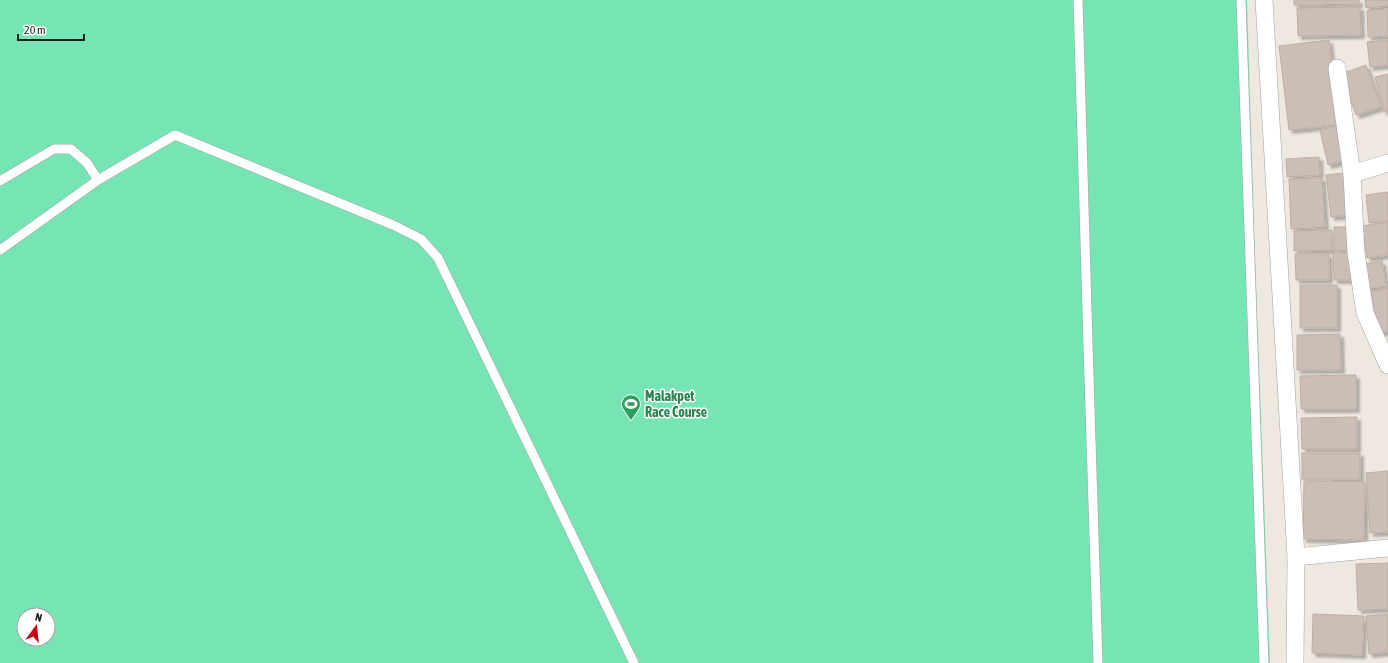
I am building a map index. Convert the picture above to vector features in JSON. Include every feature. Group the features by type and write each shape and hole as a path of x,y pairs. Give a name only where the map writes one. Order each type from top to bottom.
{"street":[{"path":"1264,0 1296,557 1295,663"},
{"path":"1336,68 1352,174 1356,254 1365,313 1384,346 1388,365"},
{"path":"1352,174 1388,163"},
{"path":"1296,557 1388,548"}],"lane":[{"path":"1078,0 1098,663"},
{"path":"1241,0 1264,663"},
{"path":"0,250 98,180 175,135 393,225 421,239 438,258 634,663"},
{"path":"0,181 54,149 71,150 87,163 98,180"}],"green space":[{"name":"Malakpet Race Course","path":"0,0 1247,0 1270,663 0,663"}],"building":[{"path":"1294,0 1359,0 1359,4 1294,5"},
{"path":"1365,0 1388,0 1388,6 1366,8"},
{"path":"1360,7 1361,35 1298,36 1297,8"},
{"path":"1388,9 1388,36 1368,37 1367,11"},
{"path":"1329,40 1339,125 1289,130 1279,46"},
{"path":"1388,40 1388,65 1370,67 1367,42"},
{"path":"1366,65 1381,107 1356,115 1341,74"},
{"path":"1388,74 1388,111 1384,112 1375,77"},
{"path":"1340,125 1348,160 1328,165 1320,130"},
{"path":"1319,157 1320,175 1287,177 1286,159"},
{"path":"1344,173 1349,215 1331,217 1326,175"},
{"path":"1322,178 1325,227 1291,229 1289,179"},
{"path":"1388,192 1388,221 1369,223 1366,195"},
{"path":"1388,222 1388,255 1367,258 1362,226"},
{"path":"1334,227 1347,227 1347,250 1334,250"},
{"path":"1332,230 1332,250 1294,251 1294,231"},
{"path":"1333,253 1350,253 1351,280 1334,280"},
{"path":"1295,254 1329,254 1329,280 1296,280"},
{"path":"1382,261 1386,286 1367,288 1364,264"},
{"path":"1300,285 1337,285 1337,328 1300,328"},
{"path":"1388,288 1388,331 1379,333 1371,292"},
{"path":"1340,334 1341,370 1297,370 1297,335"},
{"path":"1356,375 1356,409 1301,409 1300,376"},
{"path":"1357,417 1357,449 1302,449 1301,418"},
{"path":"1302,453 1360,453 1360,479 1302,479"},
{"path":"1388,471 1388,532 1370,533 1366,473"},
{"path":"1304,481 1365,482 1364,540 1303,539"},
{"path":"1388,563 1388,609 1358,610 1356,564"},
{"path":"1313,614 1364,616 1362,655 1312,653"},
{"path":"1388,614 1388,652 1369,654 1366,616"}],"place":[{"name":"Malakpet Race Course","path":"631,421"}]}
